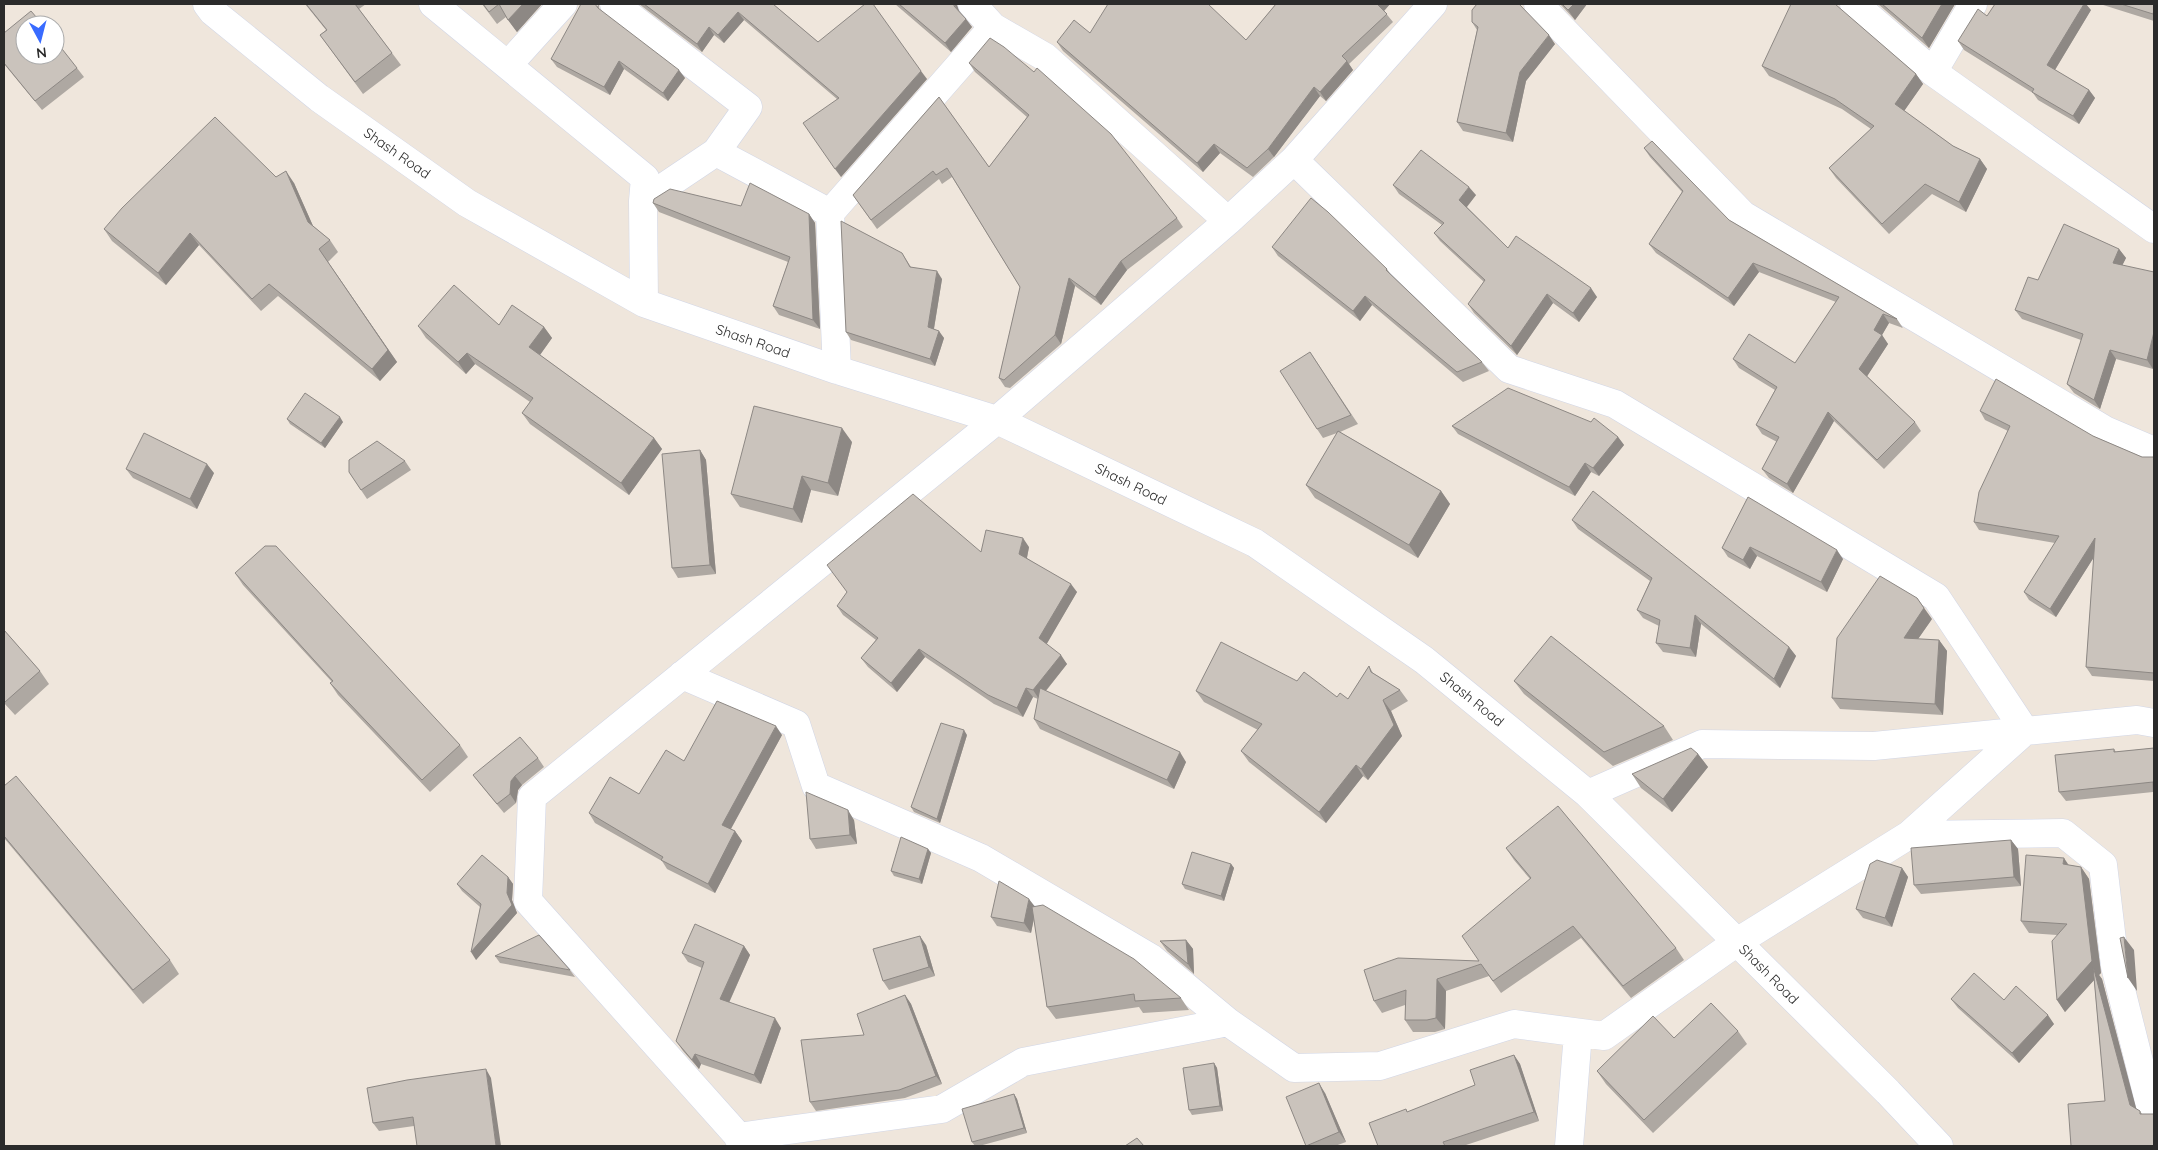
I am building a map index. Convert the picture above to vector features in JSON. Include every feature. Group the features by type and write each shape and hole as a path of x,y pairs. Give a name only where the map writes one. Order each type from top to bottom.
{"street":[{"name":"Shash Road","path":"207,4 213,12 319,98 467,203 644,303 837,370 997,420 1255,543 1424,660 1588,794 1888,1092 1939,1146"},
{"path":"433,4 645,178 643,201 644,303"},
{"path":"508,65 563,4"},
{"path":"614,4 748,107 716,152 643,201"},
{"path":"972,4 993,27 1045,57 1228,221"},
{"path":"1228,1022 1023,1062 942,1109 743,1142 528,901 532,797 997,420 1228,221 1294,160 1433,4"},
{"path":"1538,4 1743,215 2105,430 2154,451"},
{"path":"1854,4 1933,72 2154,229"},
{"path":"1933,72 1973,4"},
{"path":"837,370 830,213 993,27"},
{"path":"716,152 830,213"},
{"path":"1294,160 1509,369 1614,404 1936,597 2025,731"},
{"path":"682,675 796,724 816,786 981,858 1150,958 1228,1022 1294,1068 1380,1066 1514,1024 1604,1036 1737,942 1909,835 2025,731"},
{"path":"1588,794 1702,744 1874,746 2136,720 2154,723"},
{"path":"1909,835 2063,833 2103,865 2115,966 2151,1109 2154,1109"},
{"path":"1569,1146 1578,1033"}],"building":[{"path":"306,4 355,4 392,53 355,82 320,35 327,30"},
{"path":"483,4 499,4 489,12"},
{"path":"499,4 523,4 508,20"},
{"path":"581,4 595,4 679,70 663,93 619,61 604,87 551,59"},
{"path":"644,4 773,4 818,42 865,4 873,4 921,71 835,169 803,123 839,98 738,12 718,35 709,27 697,44"},
{"path":"899,4 954,4 966,19 945,43"},
{"path":"1108,4 1208,4 1246,40 1276,4 1377,4 1387,14 1342,56 1347,61 1320,92 1314,87 1268,149 1247,168 1214,144 1197,163 1057,42 1074,20 1090,33"},
{"path":"1477,4 1519,4 1549,35 1520,72 1506,133 1457,122 1478,27 1472,22 1472,10"},
{"path":"1562,4 1574,4 1568,10"},
{"path":"1791,4 1835,4 1916,74 1895,104 1953,146 1980,159 1959,202 1925,184 1882,224 1829,168 1874,126 1835,99 1762,66"},
{"path":"1882,4 1942,4 1922,38"},
{"path":"1995,4 2084,4 2047,65 2089,90 2073,116 2032,92 2034,89 1958,41 1978,9 1987,16"},
{"path":"2121,4 2154,4 2154,10 2153,14"},
{"path":"31,11 34,15 26,15"},
{"path":"15,24 15,65 65,65 65,53 77,68 35,101 4,63 4,33"},
{"path":"990,38 1034,72 1037,68 1111,134 1177,218 1121,261 1095,297 1069,278 1055,335 1004,380 999,378 1020,287 947,168 936,175 933,171 871,220 853,195 939,97 989,167 1029,115 969,63"},
{"path":"215,117 276,177 286,171 308,222 330,240 319,249 388,350 372,369 269,284 252,299 190,233 158,273 104,229 122,208"},
{"path":"1652,141 1729,220 1897,319 1883,314 1874,330 1882,335 1859,369 1915,422 1877,460 1828,412 1787,484 1762,469 1779,437 1756,425 1777,387 1733,359 1749,334 1795,363 1839,297 1753,263 1728,298 1649,244 1683,191 1644,148"},
{"path":"1421,150 1469,187 1459,200 1508,248 1516,236 1591,288 1573,313 1547,294 1511,346 1468,304 1485,280 1434,233 1444,223 1393,185"},
{"path":"750,183 809,214 813,320 773,306 790,257 653,203 654,199 670,189 741,206"},
{"path":"1311,198 1328,212 1482,362 1457,372 1365,296 1353,311 1272,247"},
{"path":"841,221 902,253 910,267 937,271 928,327 939,331 930,359 846,332"},
{"path":"2064,224 2119,249 2113,263 2154,272 2154,332 2147,360 2110,350 2094,400 2067,384 2083,334 2015,310 2028,277 2038,280"},
{"path":"454,285 499,325 512,305 544,327 529,347 654,438 621,483 522,413 533,398 467,353 458,362 418,326"},
{"path":"1310,352 1351,415 1317,429 1280,371"},
{"path":"1996,379 2093,436 2142,457 2154,457 2154,673 2086,667 2095,538 2050,609 2024,592 2059,536 1974,522 1979,492 2010,426 1980,411"},
{"path":"1508,388 1591,422 1594,418 1618,437 1593,468 1585,463 1569,487 1452,426"},
{"path":"305,393 340,417 321,443 287,419"},
{"path":"754,406 842,428 828,483 802,476 793,509 731,494"},
{"path":"1338,431 1441,491 1409,545 1306,485"},
{"path":"144,433 207,464 190,499 126,469"},
{"path":"377,441 405,461 361,490 349,472 349,460"},
{"path":"700,450 710,565 672,568 662,454"},
{"path":"1593,491 1789,647 1774,679 1695,615 1690,648 1656,643 1660,620 1637,610 1652,578 1572,520"},
{"path":"913,494 981,552 986,530 1023,538 1019,554 1071,584 1039,638 1061,655 1033,690 1026,688 1017,708 988,695 919,649 891,683 861,658 878,638 837,606 847,592 827,565"},
{"path":"1748,497 1837,550 1821,582 1750,547 1743,560 1722,548"},
{"path":"265,546 276,546 460,745 422,780 330,683 333,681 235,573"},
{"path":"1880,576 1917,598 1924,608 1904,638 1939,640 1935,704 1832,698 1837,638"},
{"path":"4,630 40,671 5,702 4,700"},
{"path":"1551,636 1664,726 1604,752 1514,681"},
{"path":"1221,642 1297,681 1304,672 1337,697 1340,693 1348,699 1369,666 1371,672 1400,690 1383,700 1394,725 1361,769 1356,765 1319,812 1241,751 1262,724 1196,691"},
{"path":"1040,688 1180,752 1167,780 1034,719"},
{"path":"717,701 776,726 722,825 735,831 708,884 661,860 663,857 589,813 610,777 639,794 666,750 684,761"},
{"path":"941,723 964,730 937,819 911,807"},
{"path":"520,737 538,758 515,776 511,781 510,794 497,804 473,775"},
{"path":"1691,748 1698,754 1663,799 1632,774"},
{"path":"2154,748 2154,803 2153,782 2059,792 2055,755 2114,749 2114,752"},
{"path":"16,776 170,960 133,990 4,836 4,786"},
{"path":"806,792 848,810 850,835 810,839"},
{"path":"1558,806 1676,948 1623,986 1573,926 1493,981 1481,964 1437,979 1436,1018 1405,1020 1406,990 1374,1001 1364,970 1398,958 1479,961 1462,936 1531,878 1506,848"},
{"path":"901,837 928,849 919,879 891,871"},
{"path":"2011,840 2014,877 1914,885 1911,848"},
{"path":"1192,852 1231,864 1221,896 1182,884"},
{"path":"482,855 508,877 507,893 512,905 471,952 481,904 457,884"},
{"path":"2026,855 2064,858 2063,864 2081,867 2092,961 2057,1000 2052,941 2067,924 2021,921"},
{"path":"1877,860 1902,868 1885,918 1856,909 1870,864"},
{"path":"999,881 1029,899 1024,923 991,917"},
{"path":"1043,905 1134,959 1181,998 1135,1001 1134,994 1047,1007 1032,907"},
{"path":"695,924 744,946 720,999 775,1018 754,1075 695,1054 692,1060 676,1041 704,962 682,953"},
{"path":"539,935 570,970 495,956"},
{"path":"920,936 929,967 883,981 873,949"},
{"path":"2124,937 2128,978 2120,938"},
{"path":"1186,940 1188,964 1160,941"},
{"path":"2093,966 2130,1105 2140,1111 2140,1114 2154,1114 2154,1146 2071,1146 2068,1104 2105,1101"},
{"path":"1974,973 2004,1000 2016,986 2048,1015 2012,1053 1951,999"},
{"path":"905,995 936,1076 899,1090 810,1102 801,1040 864,1035 857,1014"},
{"path":"1711,1003 1738,1031 1644,1120 1597,1071 1653,1016 1674,1038"},
{"path":"1514,1055 1534,1112 1443,1142 1445,1146 1378,1146 1369,1123 1406,1109 1407,1112 1475,1085 1470,1070"},
{"path":"1214,1063 1220,1106 1189,1110 1183,1068"},
{"path":"486,1069 496,1146 417,1146 413,1117 373,1123 367,1088 407,1080"},
{"path":"1319,1083 1339,1132 1306,1146 1286,1097"},
{"path":"1014,1094 1024,1128 972,1142 962,1109"},
{"path":"1137,1138 1144,1146 1125,1146"}]}
